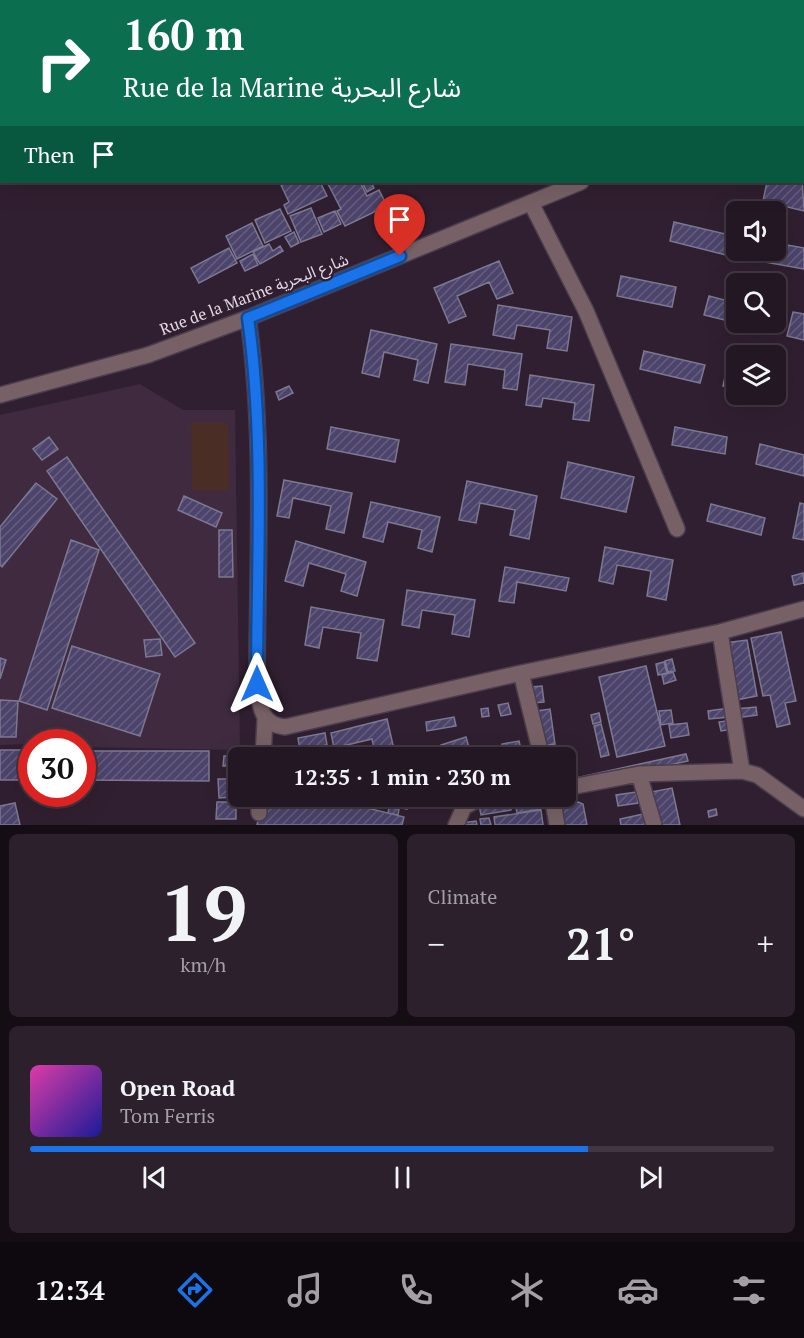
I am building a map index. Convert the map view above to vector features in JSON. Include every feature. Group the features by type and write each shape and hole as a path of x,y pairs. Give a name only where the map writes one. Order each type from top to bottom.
{"street":[{"name":"Rue de la Marine شارع البحرية","path":"0,395 148,355 248,318 579,183"},
{"path":"531,203 586,311 677,529"},
{"path":"248,318 256,387 257,684 265,720 263,747"},
{"path":"265,720 274,726 285,727 520,673 720,632 804,609"},
{"path":"720,632 742,771"},
{"path":"520,673 539,747"},
{"path":"576,786 639,774 742,771 757,775 804,809"},
{"path":"639,774 654,825"},
{"path":"259,807 259,813"},
{"path":"456,825 464,807"},
{"path":"554,807 557,825"}],"shaded area":[{"path":"140,384 183,410 235,410 240,747 228,747 228,750 96,747 96,729 18,729 18,744 0,745 0,415"},
{"path":"191,423 228,423 229,490 192,490"}],"building":[{"path":"320,183 327,196 288,214 284,205 289,202 281,185"},
{"path":"328,183 360,183 367,196 379,190 387,206 345,226 337,211 341,209"},
{"path":"362,183 372,183 374,188 367,192"},
{"path":"767,183 802,183 804,211 786,207 786,201 763,201"},
{"path":"311,208 322,234 301,242 290,216"},
{"path":"280,209 291,231 265,243 255,220"},
{"path":"335,211 341,224 324,232 318,218"},
{"path":"674,222 726,234 726,255 670,241"},
{"path":"252,223 263,246 237,259 226,236"},
{"path":"294,232 299,243 291,247 285,237"},
{"path":"269,244 273,251 280,246 283,251 260,264 253,252"},
{"path":"786,245 804,248 804,269 760,261 786,261"},
{"path":"229,248 237,263 199,283 191,268"},
{"path":"253,254 258,265 245,271 240,261"},
{"path":"499,261 513,293 497,299 489,282 457,296 466,316 449,323 434,288"},
{"path":"621,276 676,287 672,307 617,296"},
{"path":"709,296 726,300 726,320 704,315"},
{"path":"498,305 572,317 567,351 547,348 550,330 517,325 514,339 493,335"},
{"path":"793,312 804,314 804,340 787,336"},
{"path":"371,330 437,344 428,383 414,380 418,360 384,352 379,377 362,373"},
{"path":"451,344 522,354 517,390 503,388 505,370 468,364 465,385 445,382"},
{"path":"644,351 705,365 700,383 640,369"},
{"path":"530,375 594,385 589,421 573,419 575,403 543,398 541,407 526,405"},
{"path":"289,386 293,393 279,400 276,392"},
{"path":"331,427 399,440 395,462 327,449"},
{"path":"675,427 727,437 725,454 672,445"},
{"path":"49,437 58,449 42,460 33,449"},
{"path":"760,444 804,455 804,476 756,464"},
{"path":"67,457 195,643 175,657 47,471"},
{"path":"568,462 634,477 626,512 561,498"},
{"path":"284,480 352,493 344,533 326,529 331,506 293,498 289,518 277,516"},
{"path":"467,481 537,496 529,539 510,535 515,510 480,503 476,523 459,520"},
{"path":"36,483 57,499 2,567 0,565 0,527"},
{"path":"184,496 222,513 216,527 178,510"},
{"path":"371,502 440,517 432,552 418,548 422,530 388,522 383,542 363,537"},
{"path":"800,503 804,504 804,540 793,538"},
{"path":"711,504 765,518 761,535 707,521"},
{"path":"219,530 232,530 233,577 219,577"},
{"path":"71,540 99,550 47,710 19,701"},
{"path":"296,541 366,562 357,596 341,591 346,574 309,563 303,586 285,581"},
{"path":"605,547 673,560 666,600 647,596 651,571 617,565 613,584 599,581"},
{"path":"505,567 569,578 566,591 517,582 514,603 499,601"},
{"path":"803,573 804,583 794,585 792,576"},
{"path":"407,590 475,600 469,637 452,634 455,615 422,610 419,628 402,625"},
{"path":"311,607 384,620 377,661 357,658 361,633 323,627 319,648 305,645"},
{"path":"781,632 796,701 785,703 790,724 777,727 770,695 763,696 751,638"},
{"path":"160,639 162,655 146,657 144,640"},
{"path":"747,640 757,696 736,700 725,643"},
{"path":"72,646 160,674 140,736 52,708"},
{"path":"0,658 6,660 0,679"},
{"path":"672,659 675,671 668,672 665,661"},
{"path":"664,662 667,673 658,675 656,664"},
{"path":"646,666 665,746 617,757 599,677"},
{"path":"673,672 676,680 664,684 662,675"},
{"path":"542,686 544,702 533,703 531,687"},
{"path":"0,700 18,701 16,737 0,737"},
{"path":"508,703 511,714 501,716 498,705"},
{"path":"756,707 757,715 736,718 735,709"},
{"path":"488,708 489,716 482,717 481,709"},
{"path":"729,708 730,717 709,719 708,711"},
{"path":"550,709 555,744 541,746 537,711"},
{"path":"671,710 673,723 661,725 659,711"},
{"path":"599,713 601,722 593,724 591,715"},
{"path":"454,717 456,726 427,731 426,722"},
{"path":"387,719 393,747 374,747 372,739 334,747 331,733"},
{"path":"732,720 734,729 721,731 719,722"},
{"path":"687,723 689,735 671,738 669,725"},
{"path":"601,724 609,755 601,757 594,726"},
{"path":"325,733 327,745 300,747 298,738"},
{"path":"466,737 469,747 442,747 441,745"},
{"path":"519,741 520,747 503,747 502,744"},
{"path":"0,750 18,750 18,780 0,780"},
{"path":"96,751 209,751 209,781 96,780"},
{"path":"686,754 688,761 576,785 576,778"},
{"path":"224,756 228,756 228,766 223,766"},
{"path":"218,779 228,779 228,797 219,798"},
{"path":"672,788 680,825 658,825 651,792"},
{"path":"636,792 638,803 618,806 616,795"},
{"path":"217,802 228,802 228,807 236,807 236,819 216,819"},
{"path":"576,802 583,804 587,825 563,825 559,807 576,807"},
{"path":"15,803 20,825 0,825 0,806"},
{"path":"261,807 363,807 404,817 402,825 257,825"},
{"path":"479,807 511,807 511,810 481,815"},
{"path":"516,807 541,807 541,809 517,813"},
{"path":"389,808 399,809 398,815 388,813"},
{"path":"716,809 717,815 709,817 708,811"},
{"path":"541,810 543,825 495,825 494,817"},
{"path":"648,813 651,825 621,825 620,819"},
{"path":"489,818 491,825 481,825 480,819"},
{"path":"476,821 477,825 461,825 461,823"}],"route":[{"path":"257,684 258,434 256,387 248,318 400,256"}]}
